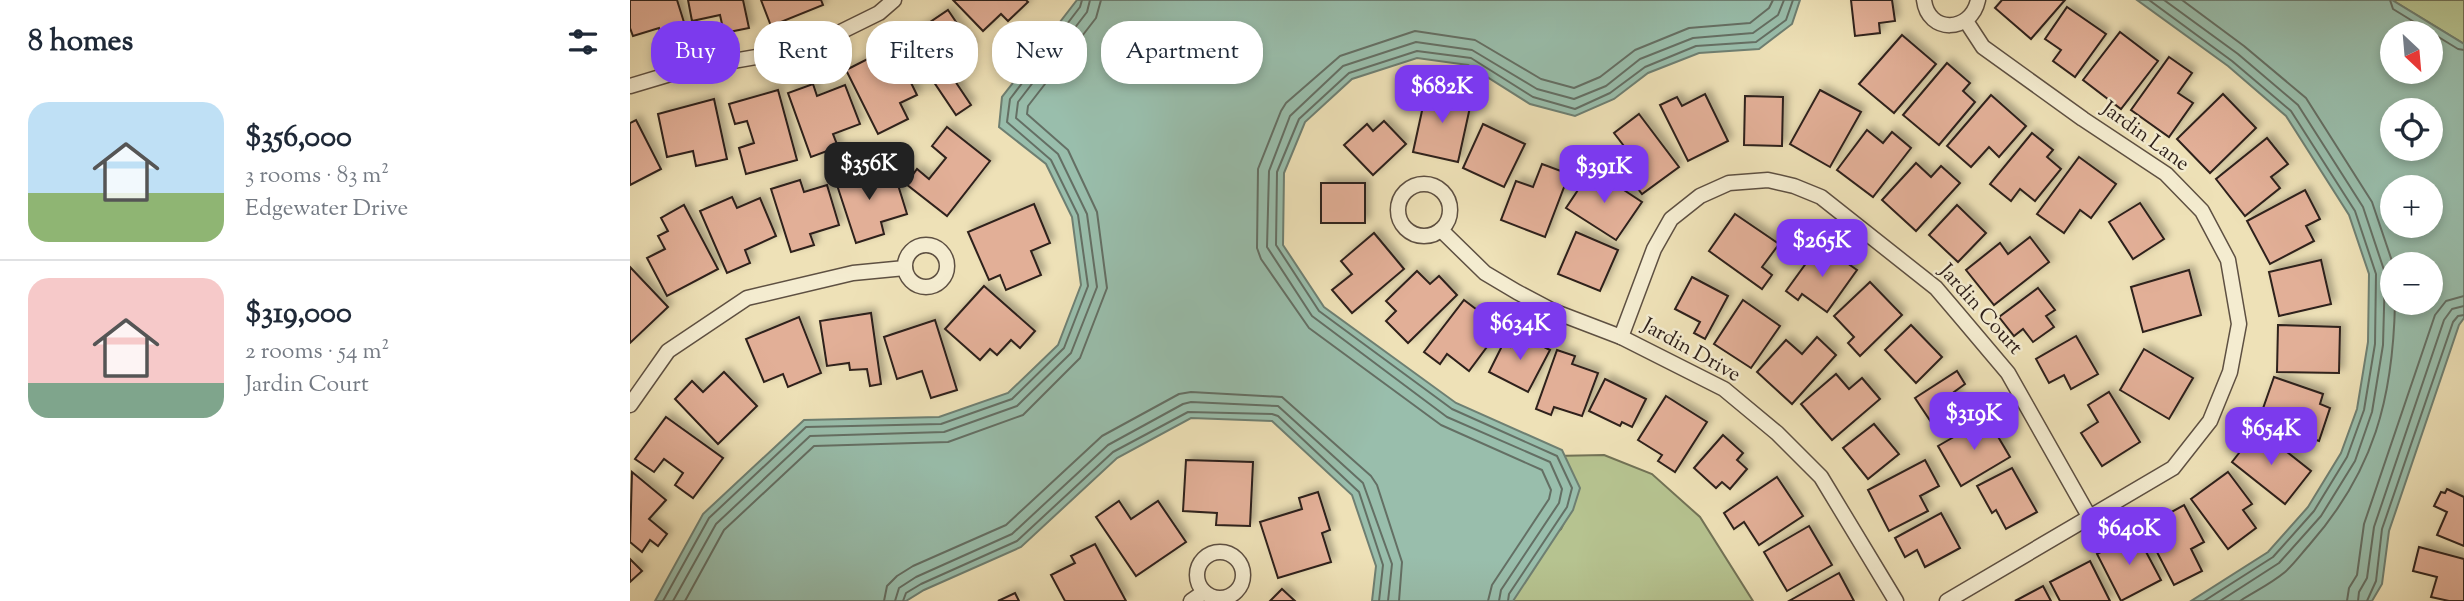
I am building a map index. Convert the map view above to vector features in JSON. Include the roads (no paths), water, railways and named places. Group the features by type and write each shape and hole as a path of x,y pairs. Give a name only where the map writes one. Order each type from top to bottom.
{"street":[{"path":"630,86 687,69 808,48 879,13 894,0"},
{"path":"1924,0 1928,13 1941,24 1950,26 1972,16 1979,0"},
{"name":"Jardin Lane","path":"1947,601 2173,468 2210,421 2230,372 2239,324 2228,260 2202,211 2166,174 2083,119 1983,47 1966,21"},
{"name":"Jardin Court","path":"1621,337 1654,249 1671,219 1700,196 1729,183 1768,180 1794,186 1821,198 1936,288 2008,373 2090,518"},
{"name":"Jardin Drive","path":"1441,230 1485,273 1495,279 1553,311 1621,337 1724,389 1777,433 1821,477 1896,601"},
{"path":"630,405 668,351 747,298 853,273 905,268"},
{"path":"1191,601 1204,592"}],"water":[{"path":"1077,0 1800,0 1792,24 1759,49 1699,53 1648,73 1614,99 1575,116 1530,104 1468,65 1417,58 1352,79 1305,122 1284,173 1283,245 1324,307 1456,403 1562,450 1580,488 1573,510 1513,601 1372,601 1376,566 1352,495 1272,421 1191,418 1117,458 1021,547 924,590 906,601 655,601 703,514 804,420 939,417 1008,393 1058,345 1081,285 1072,217 1046,164 999,127 1002,97 1012,84 1087,84 1087,21 1061,21"},
{"path":"2137,0 2392,0 2426,21 2380,21 2380,84 2443,84 2443,31 2464,44 2464,318 2459,325 2389,531 2382,584 2372,601 2191,601 2268,552 2308,507 2341,453 2357,409 2368,342 2369,274 2349,215 2286,116 2228,66"}]}
